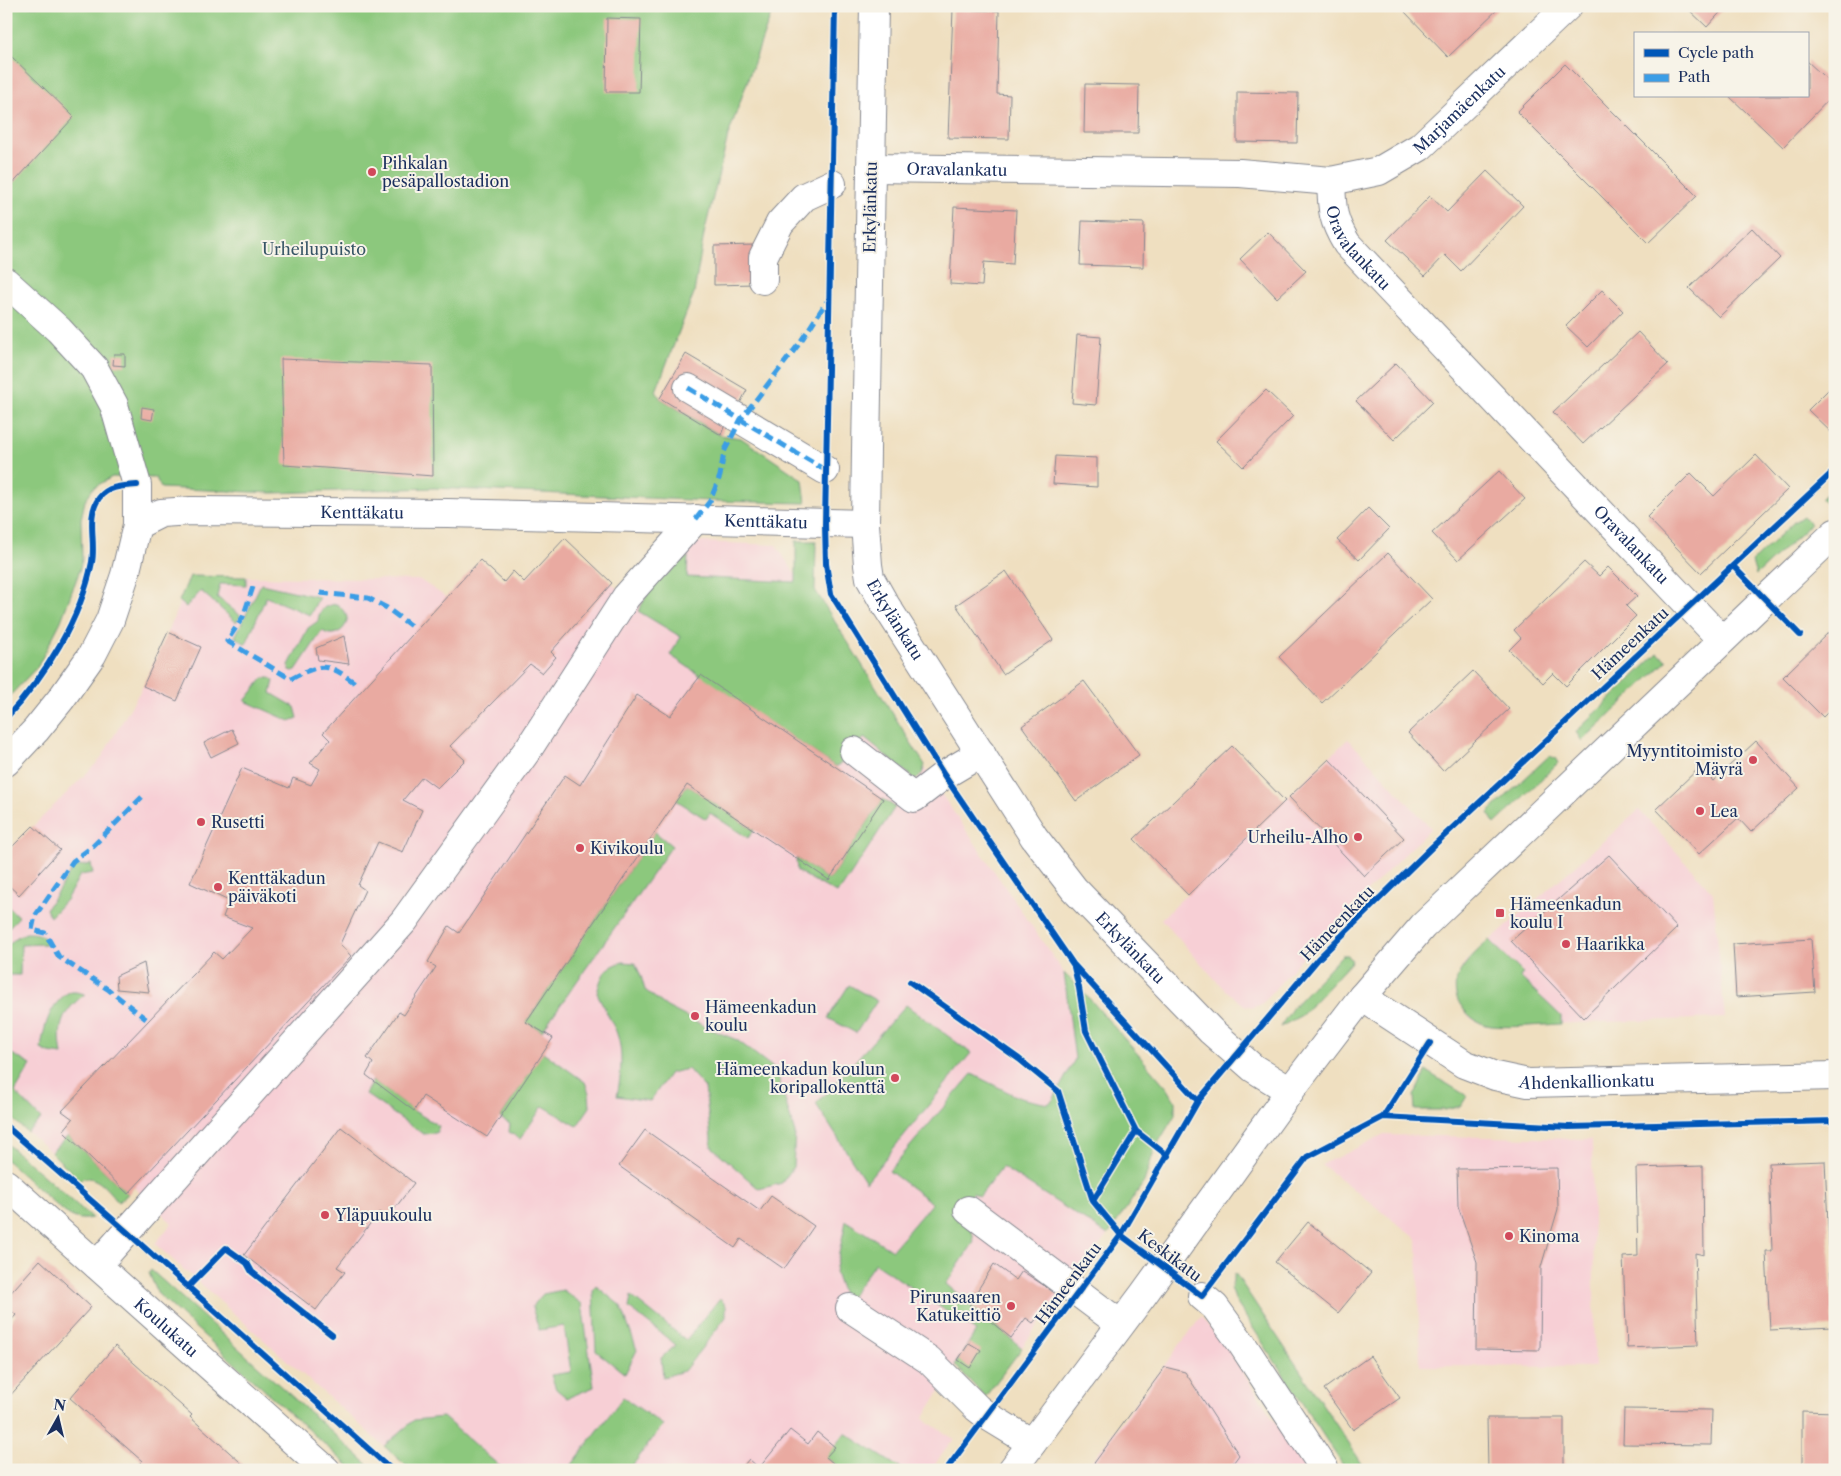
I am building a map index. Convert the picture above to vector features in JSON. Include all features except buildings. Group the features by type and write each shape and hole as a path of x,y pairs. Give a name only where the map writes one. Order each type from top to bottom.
{"street":[{"name":"Erkylänkatu","path":"874,6 865,524 870,578 1034,837 1074,889 1211,1031 1253,1068 1290,1092"},
{"name":"Marjamäenkatu","path":"1331,181 1379,171 1420,147 1568,6"},
{"name":"Oravalankatu","path":"871,168 1240,173 1331,181 1332,206 1336,225 1347,244 1722,639"},
{"path":"763,280 763,257 780,224 804,197 832,184"},
{"path":"6,282 59,330 94,368 114,405 137,485 137,525 125,575 110,620 92,655 75,681 36,730 6,762"},
{"path":"688,388 826,470"},
{"name":"Kenttäkatu","path":"137,525 161,513 190,511 448,512 865,524"},
{"path":"97,1265 404,921 530,748 626,597 696,519"},
{"path":"1012,1470 1290,1092 1362,997 1423,926 1835,533"},
{"path":"854,751 914,798 944,775 981,753"},
{"name":"Ahdenkallionkatu","path":"1362,997 1464,1064 1495,1076 1528,1083 1835,1076"},
{"name":"Koulukatu","path":"6,1184 326,1470"},
{"path":"968,1210 1120,1324"},
{"name":"Keskikatu","path":"1202,1296 1215,1307 1242,1344 1325,1470"},
{"path":"850,1308 929,1360 986,1416 1032,1443"}],"shaded area":[{"name":"Hämeenkadun koulu","path":"565,538 626,597 676,541 776,545 942,795 1064,973 1076,1059 1053,1100 988,1153 1002,1167 1108,1235 1068,1284 1004,1372 976,1332 923,1419 954,1439 930,1470 411,1470 155,1244 172,1223 134,1187 128,1194 68,1136 51,1152 6,1113 6,853 100,760 143,686 168,632 190,576 420,580 446,597 480,560 504,581 513,571 524,581"},
{"path":"1348,739 1431,828 1306,953 1262,1004 1253,1007 1244,1005 1222,987 1161,919"},
{"path":"1639,810 1713,893 1725,1018 1490,1026 1470,1018 1461,1006 1455,988 1458,975 1465,962"},
{"path":"1382,1135 1592,1139 1595,1367 1420,1366 1417,1239 1321,1164"},
{"path":"1201,1317 1228,1349 1306,1470 1085,1470"}],"green space":[{"name":"Urheilupuisto","path":"6,6 774,6 728,136 704,234 694,293 656,391 660,398 720,435 741,438 803,480 806,503 710,501 434,488 273,493 161,488 156,478 112,477 93,488 85,501 81,519 82,560 61,621 38,666 6,700"},
{"path":"1835,485 1835,502 1830,507 1821,499"},
{"path":"1803,516 1811,524 1756,575 1752,562 1794,522"},
{"path":"796,541 816,541 815,590 925,765 922,774 916,780 864,738 854,751 836,767 670,655 681,637 638,611 651,588 688,556 687,577 796,582"},
{"path":"190,576 246,577 246,585 220,584 217,597 241,616 236,622 201,591 186,607 179,601"},
{"path":"261,584 319,597 310,615 266,597 246,644 235,637"},
{"path":"337,604 346,616 347,621 344,627 333,634 322,631 296,670 290,670 289,665 308,628 318,621 323,608"},
{"path":"1658,653 1667,661 1582,741 1576,732"},
{"path":"263,678 270,678 274,681 271,693 295,707 298,718 290,721 245,701"},
{"path":"1549,756 1555,758 1558,763 1495,824 1488,813"},
{"path":"687,785 754,830 748,838 710,813 706,819 676,800"},
{"path":"883,799 895,807 842,888 836,893 797,871 796,858 829,880"},
{"path":"655,832 672,846 542,1031 526,1022"},
{"path":"91,864 93,873 80,875 66,900 50,917 46,909 74,867"},
{"path":"6,905 19,917 6,930"},
{"path":"26,933 42,936 46,944 21,945 20,975 6,975 6,947 17,937"},
{"path":"1489,940 1523,973 1520,977 1561,1016 1561,1024 1517,1027 1491,1026 1476,1021 1465,1011 1458,1000 1455,990 1456,981 1466,963"},
{"path":"1342,955 1348,955 1352,961 1302,1015 1280,1027 1293,1007"},
{"path":"623,962 635,963 645,990 667,1007 710,1029 737,1040 776,1070 795,1133 793,1167 782,1183 759,1189 712,1147 705,1088 688,1069 670,1073 650,1101 617,1096 621,1072 619,1039 597,993 600,981 608,969"},
{"path":"1064,973 1090,999 1168,1089 1175,1101 1175,1115 1155,1148 1144,1182 1108,1235 1002,1167 980,1196 973,1193 955,1217 972,1230 974,1242 946,1284 1022,1348 985,1397 955,1365 976,1331 875,1263 846,1303 835,1272 846,1221 892,1250 932,1203 889,1171 972,1074 1020,1098 1048,1104 1053,1100 1075,1059"},
{"path":"849,985 877,1001 856,1033 828,1018"},
{"path":"69,992 85,994 71,1007 63,1020 60,1035 62,1055 49,1053 41,1049 46,1025 52,1010 62,997"},
{"name":"Hämeenkadun koulun koripallokenttä","path":"906,1005 971,1053 866,1182 816,1104"},
{"path":"543,1052 585,1082 589,1093 590,1107 577,1126 543,1106 520,1139 509,1132 510,1124 500,1118"},
{"path":"12,1054 31,1065 15,1092 41,1119 27,1132 6,1113 6,1061"},
{"path":"1426,1071 1467,1096 1461,1106 1445,1110 1415,1110 1414,1096"},
{"path":"373,1080 414,1111 439,1126 436,1133 423,1134 365,1094"},
{"path":"68,1136 128,1194 118,1202 107,1189 94,1179 83,1178 80,1181 51,1152"},
{"path":"6,1143 92,1218 77,1218 63,1211 6,1160"},
{"path":"151,1270 374,1470 353,1470 158,1294 149,1273"},
{"path":"1235,1273 1366,1470 1346,1470 1236,1302 1231,1288"},
{"path":"596,1286 621,1306 637,1350 625,1374 596,1351 593,1290"},
{"path":"563,1290 582,1304 594,1387 567,1398 556,1389 551,1375 571,1372 564,1326 539,1330 532,1307 543,1294"},
{"path":"631,1296 686,1340 720,1298 726,1306 726,1317 684,1371 663,1377 661,1358 676,1345 629,1308"},
{"path":"623,1397 663,1425 629,1470 568,1470"},
{"path":"443,1417 504,1470 411,1470 384,1446 414,1420"},
{"path":"845,1433 903,1470 841,1470 826,1457"}],"marked path":[{"path":"696,519 710,501 720,476 724,452 741,419 799,344 827,301"},
{"path":"688,388 825,470"},
{"path":"253,587 243,617 227,641 291,679 311,669 326,667 333,669 358,685"},
{"path":"320,593 368,598 387,608 411,626"},
{"path":"142,797 93,846 73,861 35,916 32,930 45,933 59,957 109,990 146,1019"}],"cycle path":[{"path":"835,6 825,524 826,564 831,594 944,775 1073,964 1198,1101"},
{"name":"Hämeenkatu","path":"946,1470 1121,1235 1198,1101 1318,959 1432,847 1835,470"},
{"path":"6,718 47,665 59,646 79,605 92,562 92,521 95,505 99,498 111,489 137,485"},
{"path":"1733,566 1800,635"},
{"path":"1074,967 1086,1031 1136,1131 1168,1156"},
{"path":"910,982 1019,1059 1058,1091 1093,1201"},
{"path":"1383,1117 1430,1043"},
{"path":"1136,1131 1093,1201 1121,1235 1202,1296 1307,1157 1383,1117 1569,1127 1835,1121"},
{"path":"6,1126 392,1470"},
{"path":"188,1287 226,1248 247,1263 252,1272 332,1335"}],"place":[{"name":"Pihkalan pesäpallostadion","path":"372,172"},
{"name":"Myyntitoimisto Mäyrä","path":"1753,760"},
{"name":"Lea","path":"1700,811"},
{"name":"Rusetti","path":"201,822"},
{"name":"Urheilu-Alho","path":"1358,837"},
{"name":"Kivikoulu","path":"580,848"},
{"name":"Kenttäkadun päiväkoti","path":"218,887"},
{"name":"Hämeenkadun koulu I","path":"1500,913"},
{"name":"Haarikka","path":"1566,944"},
{"name":"Hämeenkadun koulu","path":"695,1016"},
{"name":"Hämeenkadun koulun koripallokenttä","path":"895,1078"},
{"name":"Yläpuukoulu","path":"325,1215"},
{"name":"Kinoma","path":"1509,1236"},
{"name":"Pirunsaaren Katukeittiö","path":"1011,1306"}]}
